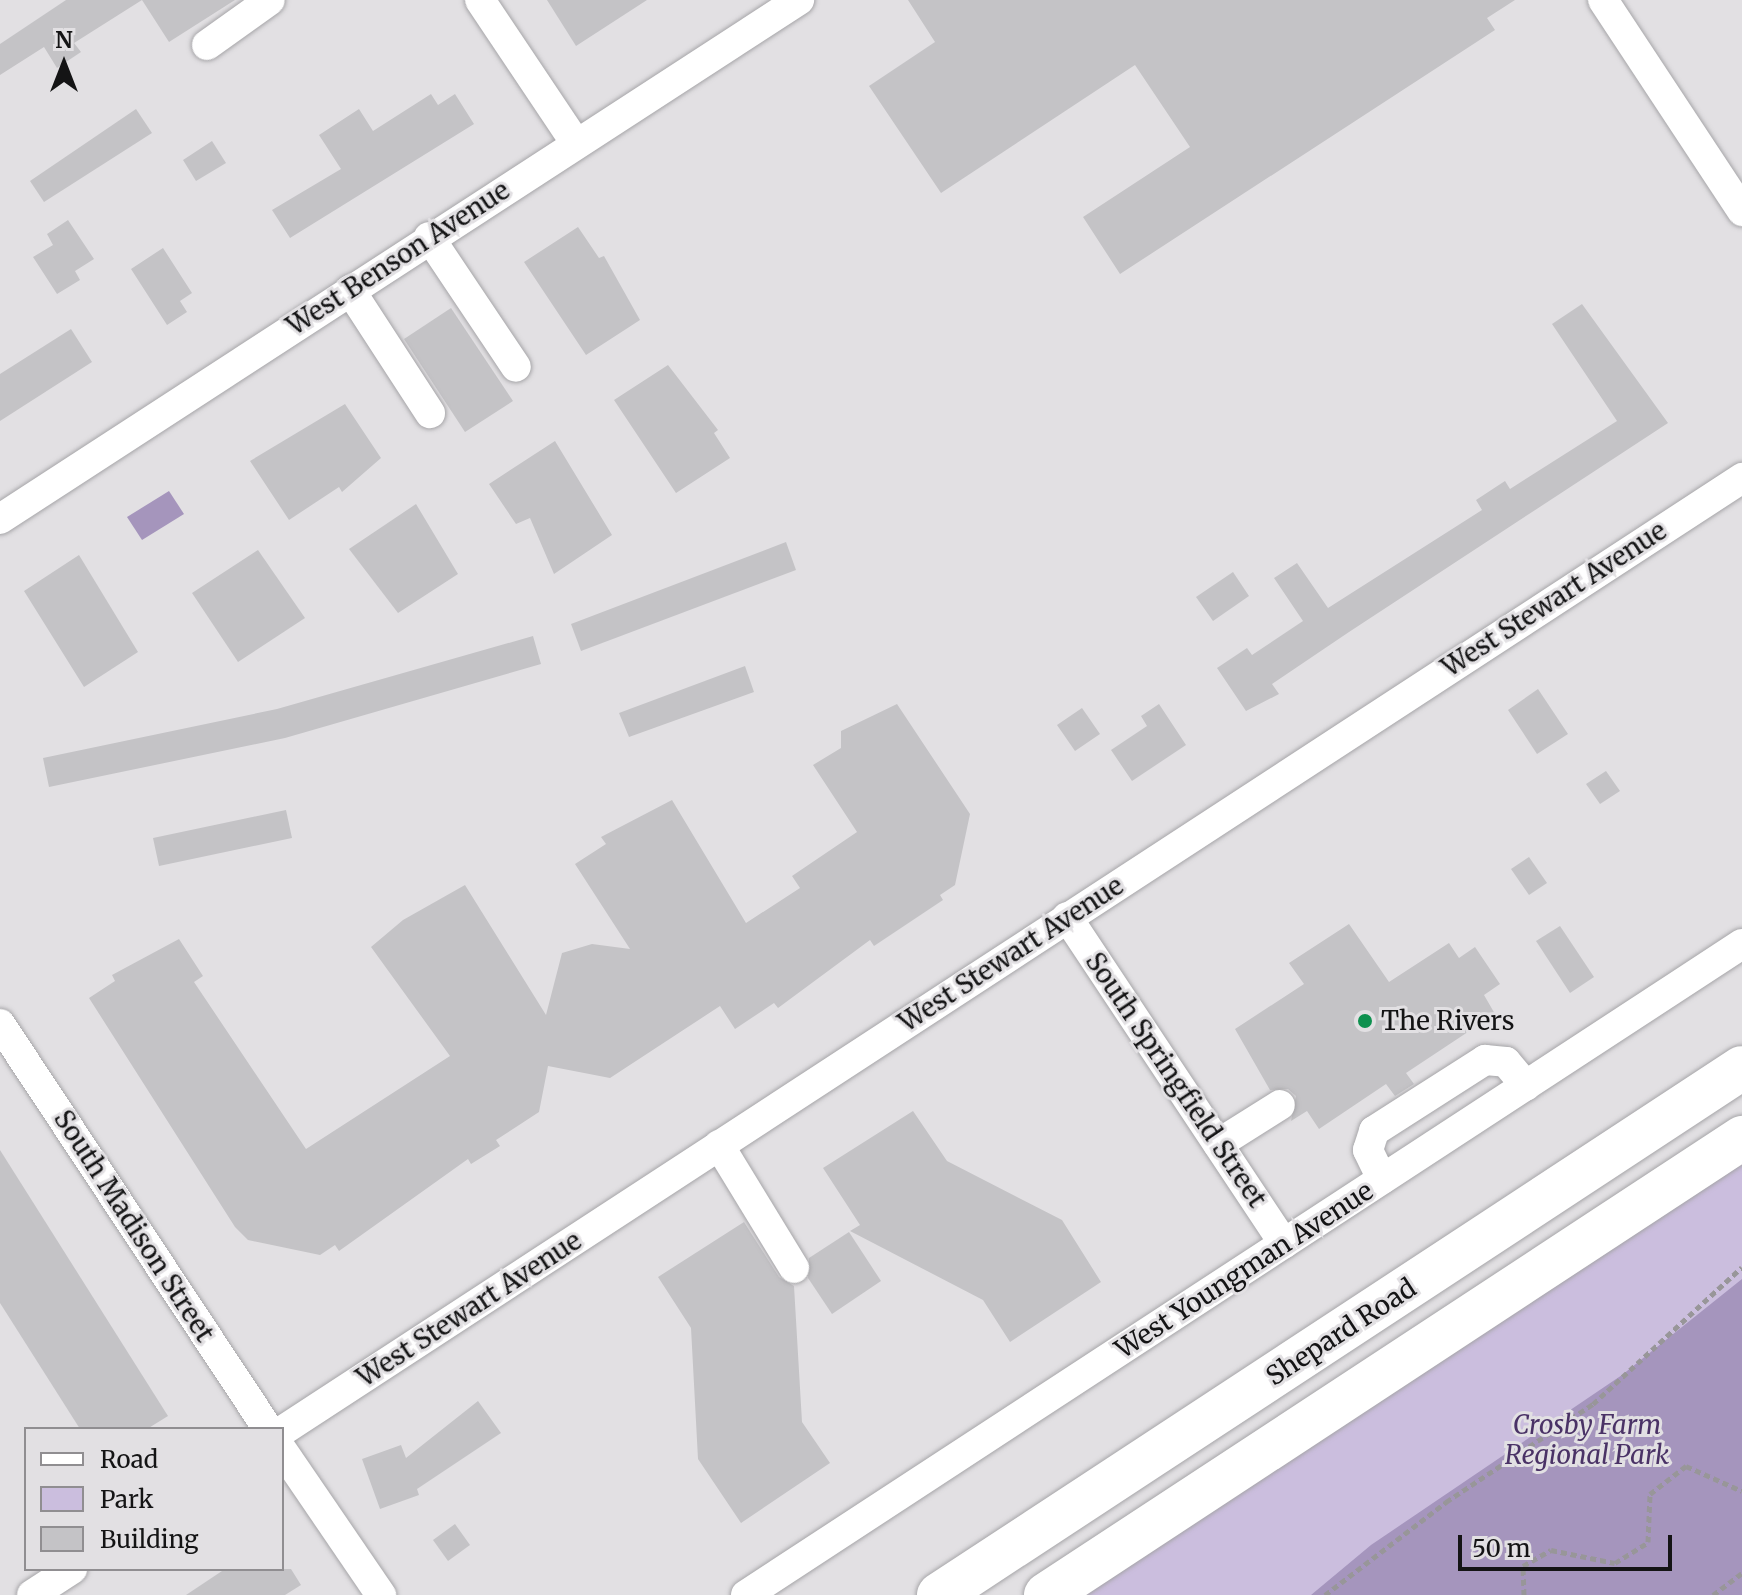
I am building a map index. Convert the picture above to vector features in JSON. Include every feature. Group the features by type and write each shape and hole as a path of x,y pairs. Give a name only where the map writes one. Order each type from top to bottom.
{"highway":[{"name":"Shepard Road","path":"939,1595 1742,1068"},
{"path":"1046,1595 1742,1138"}],"street":[{"path":"207,45 270,0"},
{"path":"480,0 575,142"},
{"name":"West Benson Avenue","path":"0,519 575,142 756,11 799,0"},
{"path":"1603,0 1742,211"},
{"path":"429,237 516,367"},
{"path":"350,290 430,413"},
{"name":"West Stewart Avenue","path":"284,1430 1742,478"},
{"name":"South Springfield Street","path":"1067,917 1284,1244"},
{"name":"West Youngman Avenue","path":"746,1595 1742,944"},
{"name":"South Madison Street","path":"0,1024 10,1060 267,1427"},
{"path":"1382,1179 1368,1150 1374,1131 1485,1060 1506,1062 1526,1086"},
{"path":"1218,1144 1280,1105"},
{"path":"719,1145 794,1268"},
{"path":"284,1453 381,1595"},
{"path":"32,1595 69,1571"}],"path":[{"path":"1325,1595 1446,1502 1593,1404 1742,1267"},
{"path":"1524,1595 1523,1566 1551,1550 1615,1563 1648,1542 1650,1494 1686,1466 1742,1491"},
{"path":"1713,1595 1742,1573"}],"green space":[{"name":"Crosby Farm Regional Park","path":"1742,1153 1742,1595 1076,1595"},
{"path":"1742,1279 1742,1595 1311,1595 1371,1545 1622,1375"}],"shaded area":[{"path":"169,491 184,514 142,540 127,517"}],"building":[{"path":"66,0 142,0 74,43 81,52 57,68 44,47 0,75 0,44"},
{"path":"142,0 235,0 169,42"},
{"path":"547,0 647,0 576,46"},
{"path":"908,0 1515,0 1487,18 1495,30 1120,274 1083,217 1190,147 1135,65 941,193 869,86 935,42"},
{"path":"431,94 438,105 455,94 474,124 290,238 272,210 341,169 319,135 359,109 373,131"},
{"path":"136,109 152,133 44,202 30,181"},
{"path":"212,141 226,163 196,181 183,160"},
{"path":"68,220 94,259 75,271 80,280 57,294 33,257 53,245 47,234"},
{"path":"578,227 599,258 604,256 640,320 586,355 524,262"},
{"path":"163,248 192,293 180,301 187,312 167,325 131,269"},
{"path":"1582,304 1668,423 1272,684 1279,694 1246,711 1217,668 1247,648 1252,655 1303,621 1274,578 1297,563 1328,608 1482,510 1476,500 1505,481 1510,489 1617,421 1552,324"},
{"path":"451,308 513,401 465,432 404,339"},
{"path":"71,329 92,362 0,421 0,374"},
{"path":"668,365 718,430 714,433 730,458 676,493 614,400"},
{"path":"345,404 381,458 342,492 339,487 289,520 250,461"},
{"path":"555,441 612,535 554,574 530,518 516,524 489,484"},
{"path":"416,504 458,574 398,613 349,549"},
{"path":"786,542 796,570 581,651 571,624"},
{"path":"258,550 305,618 238,662 192,593"},
{"path":"79,555 138,652 84,687 24,591"},
{"path":"1233,572 1249,596 1213,621 1196,597"},
{"path":"533,636 541,664 285,738 49,787 43,758 277,709"},
{"path":"745,666 754,692 629,737 619,713"},
{"path":"1538,689 1568,734 1537,754 1508,710"},
{"path":"897,704 970,814 955,885 940,895 943,900 874,946 870,940 778,1008 774,1003 735,1029 720,1006 610,1078 548,1066 539,1112 496,1140 500,1146 471,1164 468,1159 339,1251 335,1245 320,1255 248,1240 235,1227 89,998 115,981 112,975 179,939 203,976 194,982 306,1149 450,1056 371,947 403,920 465,885 546,1015 562,953 592,944 630,949 575,864 606,844 601,837 672,800 746,923 800,888 792,876 857,832 813,765 841,748 841,731"},
{"path":"1159,704 1186,745 1132,781 1111,750 1147,726 1141,716"},
{"path":"1082,708 1100,734 1075,751 1057,725"},
{"path":"1606,771 1620,791 1600,804 1586,784"},
{"path":"286,810 292,838 159,866 153,838"},
{"path":"1529,857 1547,883 1529,895 1511,869"},
{"name":"The Rivers","path":"1349,924 1389,982 1449,943 1459,958 1475,947 1500,984 1484,995 1495,1014 1406,1073 1414,1084 1395,1096 1386,1084 1319,1129 1307,1111 1291,1121 1296,1096 1288,1089 1270,1090 1235,1029 1304,984 1289,963"},
{"path":"1560,926 1594,977 1570,993 1536,941"},
{"path":"913,1111 947,1161 1062,1220 1101,1282 1010,1342 983,1300 850,1231 860,1225 823,1168"},
{"path":"0,1150 168,1416 150,1427 79,1427 0,1303"},
{"path":"744,1222 779,1277 794,1286 802,1422 830,1463 741,1523 698,1459 691,1328 658,1277"},
{"path":"849,1232 881,1281 832,1314 808,1278 809,1258"},
{"path":"478,1401 501,1433 417,1489 419,1495 380,1509 362,1459 401,1445 406,1458"},
{"path":"455,1524 470,1545 448,1561 433,1540"},
{"path":"291,1569 301,1585 285,1595 186,1595 222,1571"}],"place":[{"name":"The Rivers","path":"1365,1021"}]}
